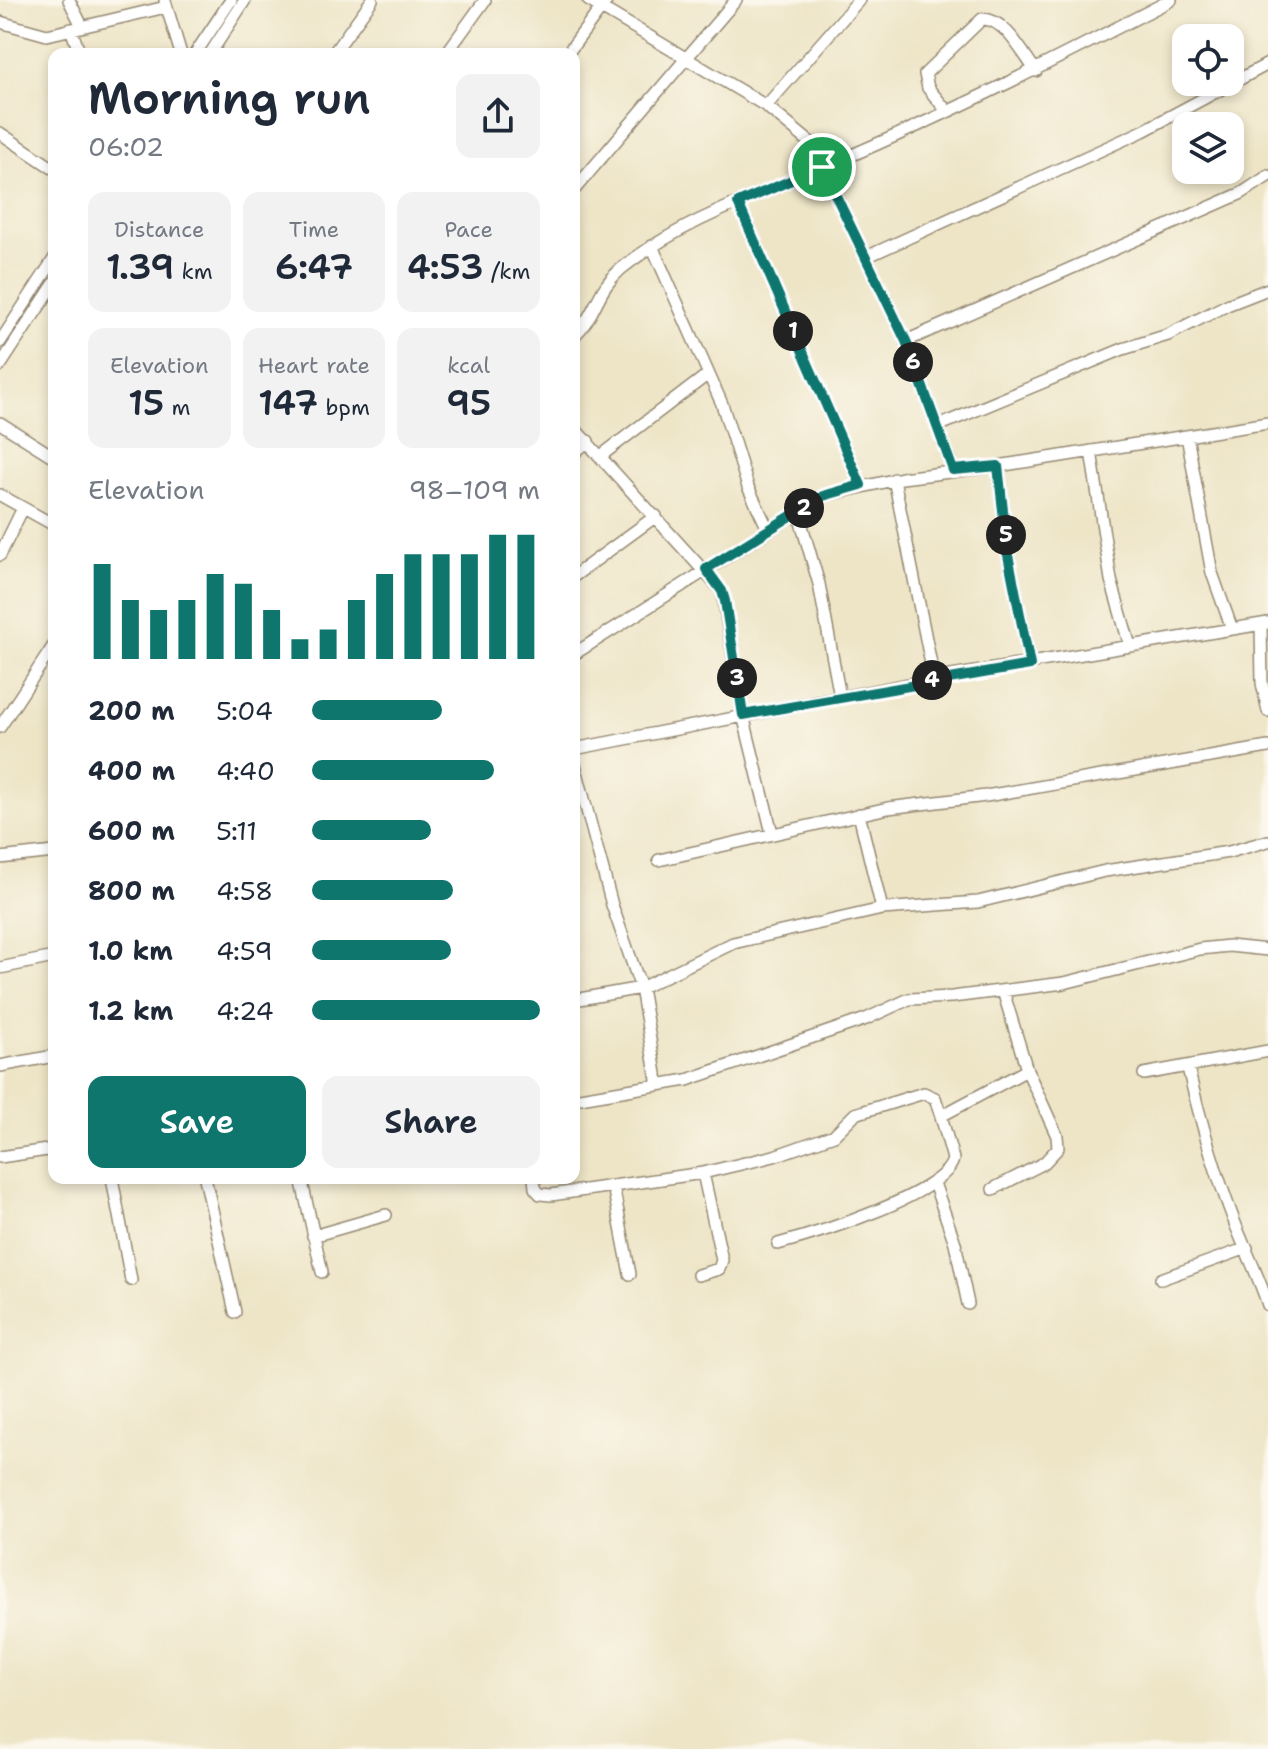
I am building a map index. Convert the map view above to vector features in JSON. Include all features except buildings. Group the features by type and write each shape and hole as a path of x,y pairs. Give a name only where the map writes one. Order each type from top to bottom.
{"street":[{"path":"69,0 79,48"},
{"path":"199,48 231,0"},
{"path":"214,48 245,0"},
{"path":"337,48 372,0"},
{"path":"450,48 485,0"},
{"path":"588,0 604,4 766,106 835,163"},
{"path":"580,183 736,0"},
{"path":"766,106 859,0"},
{"path":"580,330 588,323 604,285 652,246 738,203 835,163 1036,71 1171,0"},
{"path":"0,22 47,35 166,4 179,48"},
{"path":"571,48 604,4"},
{"path":"947,111 928,88 925,74 982,19 992,20 1007,33 1036,71"},
{"path":"866,257 1143,131 1268,64"},
{"path":"0,133 48,165"},
{"path":"822,167 906,341 953,470"},
{"path":"906,341 1242,193 1268,176"},
{"path":"738,203 861,485"},
{"path":"652,246 722,404 748,487 768,529"},
{"path":"0,342 48,268"},
{"path":"938,426 1123,349 1168,335 1227,305 1268,289"},
{"path":"0,366 48,293"},
{"path":"602,455 707,375"},
{"path":"0,423 48,450"},
{"path":"580,650 823,496 894,479 998,466 1268,423"},
{"path":"580,434 706,569 722,591 743,715 772,833"},
{"path":"1187,436 1209,559 1232,629"},
{"path":"580,448 588,441"},
{"path":"1091,451 1111,580 1130,646"},
{"path":"998,466 1008,555 1030,665"},
{"path":"894,479 934,679"},
{"path":"0,495 48,522"},
{"path":"0,555 23,508"},
{"path":"798,512 819,584 840,697"},
{"path":"580,572 656,516"},
{"path":"580,748 934,679 1264,624 1262,683 1268,711"},
{"path":"0,727 48,654"},
{"path":"659,860 859,814 1268,747"},
{"path":"580,784 612,905 641,988 658,1085"},
{"path":"859,814 882,909"},
{"path":"580,999 641,988 733,943 882,909 978,902 1105,871 1229,852 1268,841"},
{"path":"0,858 48,853"},
{"path":"580,1098 687,1080 853,1023 909,999 1064,983 1200,949 1229,946 1268,950"},
{"path":"0,968 48,958"},
{"path":"993,1189 1044,1163 1058,1148 1057,1136 1027,1070 1003,991"},
{"path":"1144,1074 1268,1051"},
{"path":"0,1066 48,1057"},
{"path":"1188,1068 1216,1172 1268,1305"},
{"path":"941,1116 1027,1070"},
{"path":"535,1184 540,1194 703,1173 774,1156 834,1135 855,1114 924,1093 935,1098 953,1159 948,1171 934,1183 879,1207 853,1223 778,1244"},
{"path":"0,1157 48,1150"},
{"path":"698,1275 719,1269 722,1260 703,1173"},
{"path":"934,1183 955,1243 968,1304"},
{"path":"113,1184 131,1280"},
{"path":"206,1184 235,1312"},
{"path":"302,1184 322,1272"},
{"path":"613,1186 630,1274"},
{"path":"313,1236 386,1215"},
{"path":"1161,1279 1247,1248"}],"route":[{"path":"822,167 906,341 953,470 998,466 1008,555 1030,665 934,679 743,715 725,601 715,579 706,569 823,496 861,485 738,203 822,167"}]}
